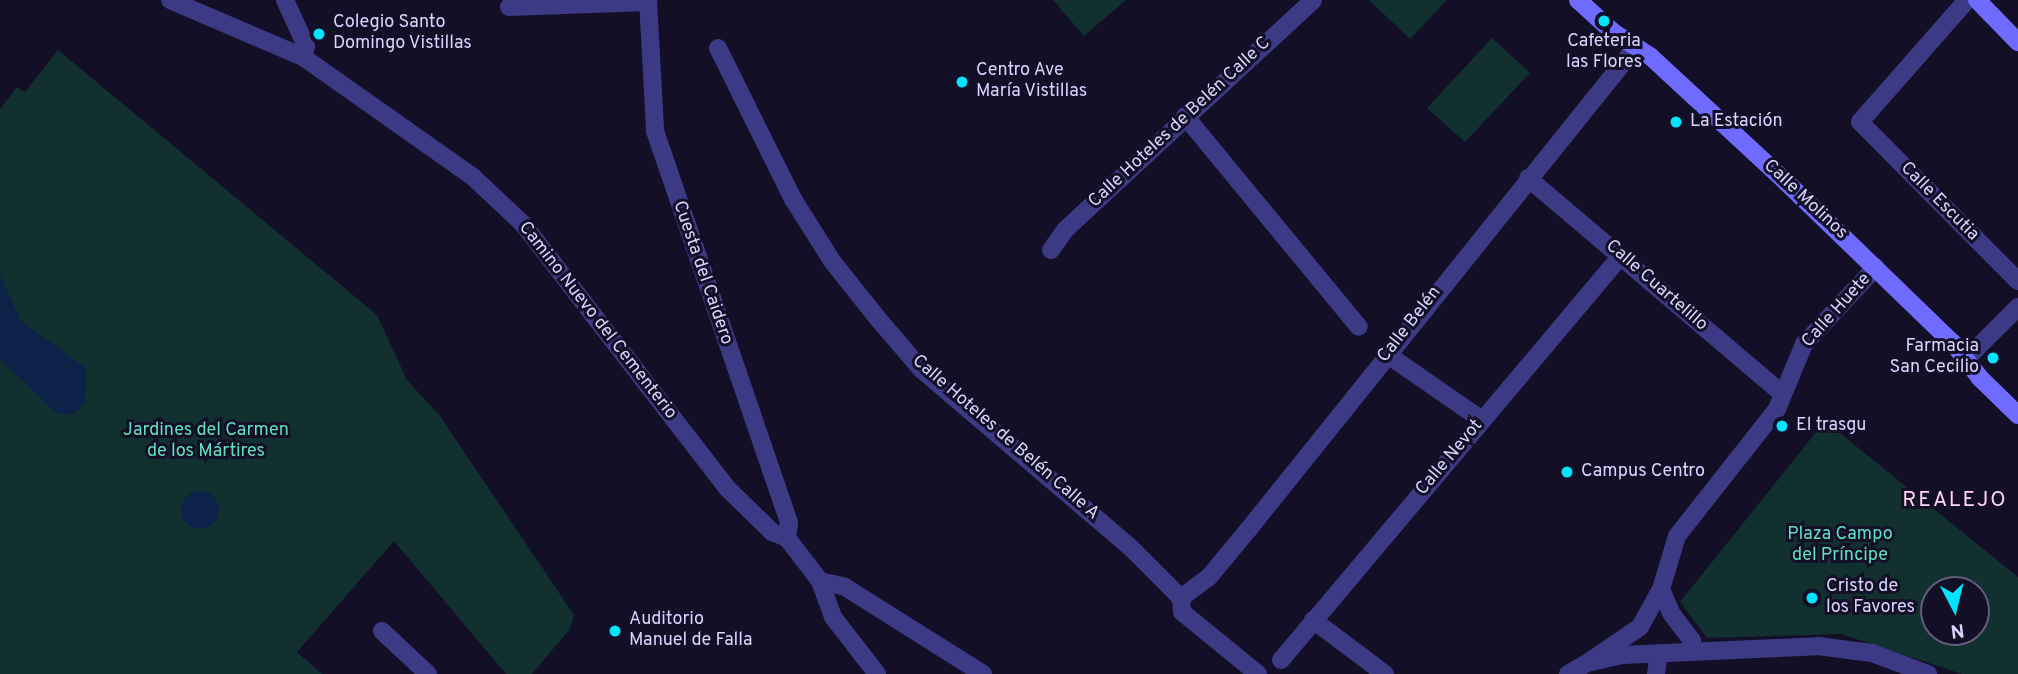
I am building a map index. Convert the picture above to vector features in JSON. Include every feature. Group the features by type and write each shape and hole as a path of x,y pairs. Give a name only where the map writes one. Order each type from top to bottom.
{"main road":[{"name":"Calle Molinos","path":"1578,0 1660,66 1876,267 2018,415"},
{"path":"1977,0 2018,42"}],"street":[{"name":"Camino Nuevo del Cementerio","path":"170,0 303,57 472,177 523,223 728,489 772,532 787,537"},
{"path":"285,0 306,46 303,57"},
{"name":"Calle Hoteles de Belén Calle C","path":"1051,250 1065,230 1313,0"},
{"name":"Calle Escutia","path":"1968,0 1860,122 2018,281"},
{"name":"Cuesta del Caidero","path":"509,7 648,1 655,131 789,523 787,537"},
{"name":"Calle Hoteles de Belén Calle A","path":"718,48 793,199 832,261 922,370 1130,547 1181,598 1182,612 1258,674"},
{"name":"Calle Belén","path":"1181,598 1209,577 1635,48"},
{"path":"1185,116 1359,327"},
{"name":"Calle Cuartelillo","path":"1528,178 1783,394"},
{"name":"Calle Nevot","path":"1281,660 1620,257"},
{"name":"Calle Huete","path":"1783,394 1804,344 1876,267"},
{"path":"1966,359 2018,307"},
{"path":"1388,355 1482,421"},
{"path":"1568,674 1640,627 1661,589 1677,536 1777,409 1783,394"},
{"path":"787,537 820,581 833,617 877,674"},
{"path":"820,581 845,587 983,674"},
{"path":"1661,589 1671,613 1692,641 1693,651"},
{"path":"1313,620 1384,674"},
{"path":"382,631 428,674"},
{"path":"1587,663 1693,651 1852,648 1928,674"},
{"path":"1656,674 1659,653"}],"green space":[{"path":"1053,0 1126,0 1084,36"},
{"path":"1369,0 1447,0 1410,39"},
{"path":"1492,38 1530,73 1465,142 1427,108"},
{"name":"Jardines del Carmen de los Mártires","path":"58,50 377,315 407,380 440,416 574,615 570,629 532,674 506,674 394,541 297,652 322,674 0,674 0,109 17,87 25,92"},
{"name":"Plaza Campo del Príncipe","path":"1825,421 2018,577 2018,674 1962,674 1841,634 1707,638 1680,602"}],"water":[{"path":"0,275 21,321 86,368 85,401 79,410 69,415 55,412 0,359"},
{"path":"200,491 213,497 219,510 213,523 200,529 187,523 181,510 187,497"}],"place":[{"name":"Cafeteria las Flores","path":"1604,21"},
{"name":"Colegio Santo Domingo Vistillas","path":"319,34"},
{"name":"Centro Ave María Vistillas","path":"962,82"},
{"name":"La Estación","path":"1676,122"},
{"name":"Farmacia San Cecilio","path":"1993,358"},
{"name":"El trasgu","path":"1782,426"},
{"name":"Campus Centro","path":"1567,472"},
{"name":"Cristo de los Favores","path":"1812,598"},
{"name":"Auditorio Manuel de Falla","path":"615,631"}],"district":[{"name":"REALEJO","path":"1955,501"}]}
